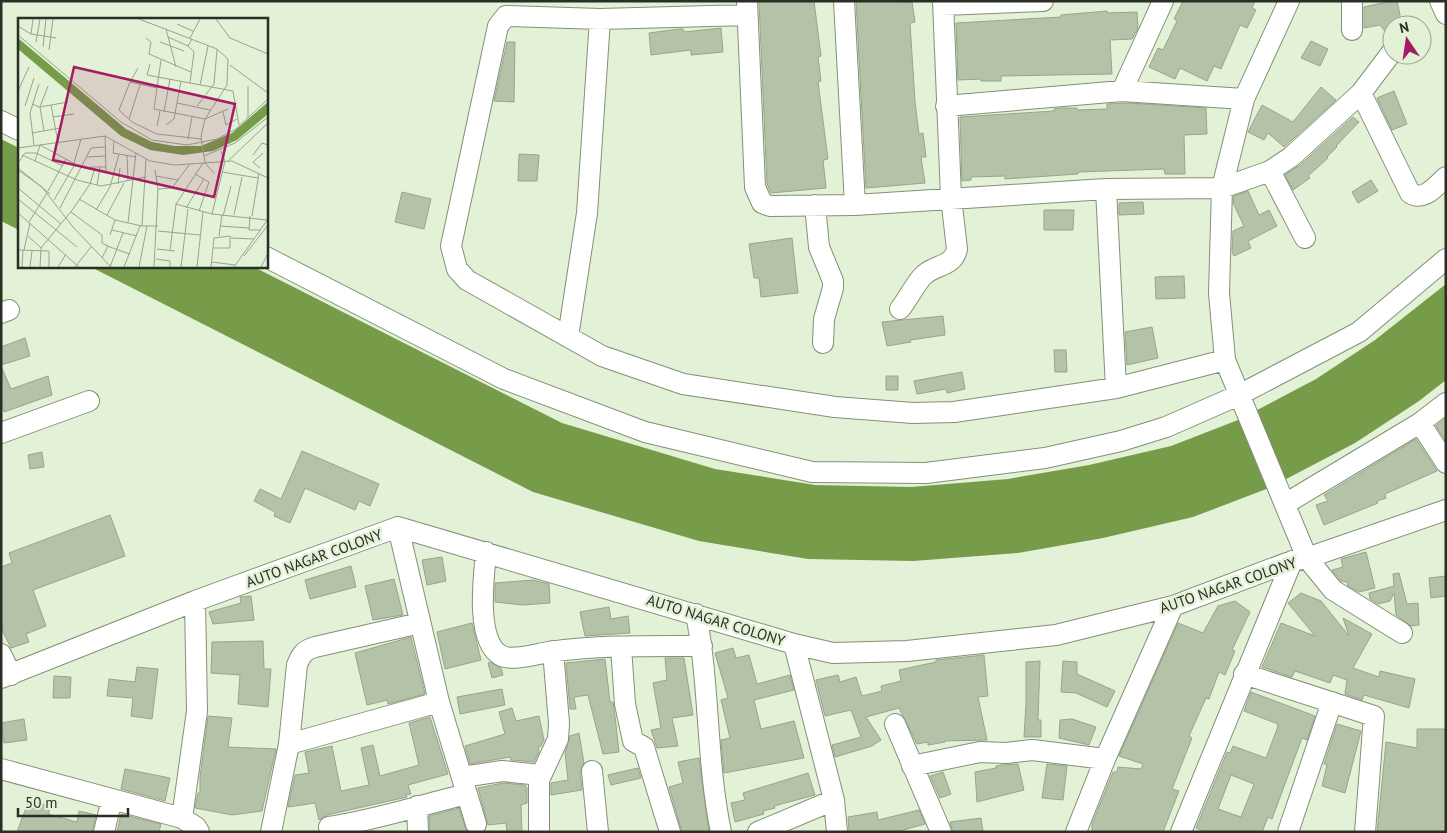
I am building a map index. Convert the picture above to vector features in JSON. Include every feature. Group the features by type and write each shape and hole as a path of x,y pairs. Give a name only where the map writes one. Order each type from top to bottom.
{"street":[{"path":"844,1 855,205"},
{"path":"900,309 922,277 950,262 956,255 957,249 950,197 943,3 1043,1"},
{"path":"1122,91 1163,1"},
{"path":"1289,1 1244,98 1222,188 1219,294 1225,360 1283,498 1299,560 1333,590 1402,633"},
{"path":"1352,1 1352,30"},
{"path":"1440,1 1446,14"},
{"path":"1225,360 1116,388 954,412 913,413 835,407 683,384 602,356 468,280 457,269 453,257 451,246 498,26 507,9 600,19 747,8 755,186 762,203 770,206 855,205 950,197 1106,189 1222,188 1270,171 1291,157 1360,93 1382,65"},
{"path":"568,337 587,213 600,19"},
{"path":"946,106 1122,91 1244,98"},
{"path":"1360,93 1410,193 1415,196 1424,196 1446,178"},
{"path":"1,120 18,129"},
{"path":"1270,171 1305,238"},
{"path":"1106,189 1116,388"},
{"path":"815,206 819,247 833,288 824,319 823,344"},
{"path":"268,258 504,379 645,432 812,472 926,473 1045,458 1121,441 1166,427 1240,399 1359,332 1446,259"},
{"path":"1,433 89,400"},
{"path":"1283,498 1420,423 1446,403"},
{"path":"1420,423 1446,463"},
{"name":"AUTO NAGAR COLONY","path":"6,677 195,601 398,527 794,644 833,653 907,651 1056,635 1173,606 1299,560 1446,510"},
{"path":"398,527 439,702 476,824"},
{"path":"486,552 482,612 487,637 499,655 508,657 553,651 621,647 702,646"},
{"path":"1181,832 1244,674 1299,560"},
{"path":"182,818 197,711 195,601"},
{"path":"1076,832 1105,759 1173,606"},
{"path":"696,614 702,646 714,799 722,832"},
{"path":"271,832 289,744 297,665 301,655 306,650 420,623"},
{"path":"794,644 834,800 837,832"},
{"path":"621,647 625,704 633,741 644,747 670,832"},
{"path":"539,832 537,794 541,776 558,739 559,723 553,651"},
{"path":"1,654 6,677"},
{"path":"1244,674 1374,716 1365,832"},
{"path":"289,744 439,702"},
{"path":"1288,832 1332,702"},
{"path":"895,724 941,832"},
{"path":"912,766 980,752 1006,753 1032,750 1105,759"},
{"path":"1,769 182,818 196,826 199,832"},
{"path":"330,827 371,826 464,785 502,771 541,776"},
{"path":"592,771 598,832"},
{"path":"104,832 112,799"},
{"path":"758,832 834,800"},
{"path":"416,806 418,832"}],"shaded area":[{"path":"1,139 18,148 18,230 1,221"},
{"path":"93,268 256,268 562,423 715,469 815,485 911,487 1008,479 1089,465 1171,446 1238,420 1316,379 1375,340 1446,284 1446,380 1419,401 1355,443 1269,488 1193,517 1103,538 1018,553 913,561 808,559 699,541 533,492"}],"building":[{"path":"759,1 814,1 821,56 818,57 821,81 818,82 828,159 823,160 826,188 771,193 767,184"},
{"path":"856,1 912,2 915,22 910,23 915,102 919,134 923,133 926,157 921,157 925,183 866,188"},
{"path":"1183,1 1255,1 1252,8 1256,10 1247,28 1240,25 1221,69 1214,66 1207,81 1180,68 1175,79 1149,67 1158,48 1163,50 1177,21 1174,19"},
{"path":"1397,1 1400,15 1382,15 1382,28 1380,25 1364,28 1364,7"},
{"path":"1107,11 1107,13 1137,12 1138,28 1132,39 1110,40 1112,74 1001,76 1001,81 981,81 981,79 958,80 956,23 1061,17 1061,15"},
{"path":"721,28 723,52 691,55 691,50 651,55 649,33 679,29 683,29 684,32"},
{"path":"1311,41 1328,49 1320,66 1301,58"},
{"path":"507,42 515,42 514,102 494,101"},
{"path":"1321,87 1336,100 1284,147 1268,133 1264,140 1248,132 1262,105 1293,122"},
{"path":"1394,91 1407,124 1392,130 1377,98"},
{"path":"1129,103 1206,108 1207,134 1184,135 1185,174 1165,174 1164,169 1078,172 1078,174 1005,179 1005,176 971,177 971,180 962,181 960,117 1054,111 1054,109 1059,108 1077,108 1077,110 1107,109 1107,104"},
{"path":"1353,117 1359,122 1336,146 1328,158 1308,176 1310,178 1293,190 1285,175 1299,166"},
{"path":"519,154 539,155 537,181 518,181"},
{"path":"1371,180 1378,191 1358,203 1352,192"},
{"path":"1248,191 1259,215 1269,210 1277,226 1248,241 1251,248 1234,256 1232,252 1233,231 1244,226 1233,203 1234,196"},
{"path":"402,192 431,199 424,229 395,222"},
{"path":"1143,202 1144,214 1119,215 1119,203"},
{"path":"1044,210 1074,210 1073,230 1044,230"},
{"path":"792,238 798,293 761,297 759,278 754,278 749,244"},
{"path":"1184,276 1185,298 1156,299 1155,277"},
{"path":"943,316 945,335 910,340 911,342 887,346 882,322"},
{"path":"1152,327 1158,358 1127,365 1125,332"},
{"path":"25,338 30,356 1,365 1,347"},
{"path":"1054,350 1066,350 1067,372 1055,372"},
{"path":"1,366 11,389 48,376 52,395 4,412 1,404"},
{"path":"962,372 965,389 947,393 946,389 917,394 914,381"},
{"path":"886,376 898,376 898,390 886,390"},
{"path":"1446,418 1446,441 1436,426"},
{"path":"1416,439 1437,471 1385,494 1386,498 1377,501 1378,503 1324,525 1316,505 1328,501 1324,495"},
{"path":"302,451 379,484 370,506 359,501 355,510 305,488 290,523 274,516 275,512 254,501 260,489 281,499"},
{"path":"42,452 44,467 30,469 28,455"},
{"path":"110,515 125,556 33,590 46,626 26,634 29,642 11,648 1,628 1,567 12,563 9,553"},
{"path":"1366,552 1375,588 1359,592 1348,586 1347,582 1341,581 1332,570 1343,567 1341,559"},
{"path":"442,557 446,581 427,585 422,560"},
{"path":"351,566 356,587 310,599 305,580"},
{"path":"1399,573 1407,604 1418,603 1419,625 1411,626 1396,615 1394,593 1390,601 1378,604 1370,599 1369,593 1394,586 1393,574"},
{"path":"1446,576 1446,596 1431,598 1429,578"},
{"path":"394,579 403,615 373,620 365,586"},
{"path":"533,580 549,584 550,603 523,605 495,602 495,583"},
{"path":"1301,593 1321,601 1349,636 1343,618 1372,634 1353,668 1379,677 1380,671 1415,679 1409,708 1364,695 1362,700 1345,694 1347,680 1333,675 1330,683 1295,671 1292,677 1262,667 1281,623 1315,636 1288,603"},
{"path":"251,596 254,620 213,624 209,612 241,603 240,597"},
{"path":"1235,601 1250,612 1232,650 1235,651 1225,675 1219,672 1209,699 1206,698 1189,736 1192,738 1172,789 1179,791 1163,832 1092,832 1092,824 1113,772 1117,772 1118,767 1141,769 1143,764 1119,756 1178,623 1203,633 1218,606"},
{"path":"609,607 611,619 628,616 630,633 585,636 580,612"},
{"path":"472,623 481,660 445,669 437,632"},
{"path":"411,637 425,694 388,704 387,700 367,705 355,653"},
{"path":"263,641 264,669 271,669 268,707 238,704 240,675 211,673 212,642"},
{"path":"733,648 736,658 749,655 757,684 790,675 794,690 754,700 761,729 794,721 804,758 724,773 721,740 730,738 721,700 728,698 715,653"},
{"path":"984,655 988,696 978,697 987,740 945,741 928,745 928,742 917,744 899,708 866,717 881,740 872,746 835,757 832,745 861,737 851,710 825,716 816,680 838,675 840,682 856,677 862,696 882,691 881,686 901,681 899,670 936,662 936,660"},
{"path":"665,658 684,658 693,715 672,718 678,746 657,748 651,730 661,728 653,683 667,680"},
{"path":"605,659 610,702 613,702 619,752 603,754 588,695 574,697 576,709 570,709 566,663"},
{"path":"1040,661 1038,720 1041,720 1041,737 1024,737 1026,662"},
{"path":"1063,661 1077,662 1077,674 1115,691 1107,707 1076,693 1061,692"},
{"path":"490,662 501,668 503,675 492,678 488,663"},
{"path":"137,667 158,669 152,719 131,716 133,698 107,696 109,679 135,682"},
{"path":"54,676 71,677 70,698 53,698"},
{"path":"502,689 505,705 460,714 457,697"},
{"path":"1251,692 1315,716 1307,740 1302,738 1272,819 1268,817 1262,832 1206,832 1196,828 1227,752 1230,753 1233,746 1266,758 1277,729 1278,724 1244,711","holes":["1231,775 1254,784 1241,817 1218,809"]},
{"path":"512,708 516,721 539,716 544,740 541,746 538,747 539,752 534,762 511,760 510,757 470,764 465,746 505,734 499,712"},
{"path":"208,716 232,718 228,747 276,749 262,811 232,815 195,808 198,793 200,793 200,777"},
{"path":"430,717 448,774 408,785 411,794 406,795 407,797 327,815 319,820 315,803 288,807 295,775 309,773 305,752 332,746 341,791 369,785 361,748 373,745 380,776 419,765 409,723"},
{"path":"24,719 27,740 4,743 1,723"},
{"path":"1072,719 1096,727 1089,745 1059,738 1060,720"},
{"path":"1337,724 1361,731 1345,793 1322,786 1327,765 1324,764"},
{"path":"1417,729 1446,729 1446,832 1377,832 1386,742 1417,748"},
{"path":"579,733 584,763 580,772 582,790 551,795 551,783 568,780 565,753 570,736"},
{"path":"699,758 709,832 682,832 669,787 683,783 678,762"},
{"path":"1018,764 1024,790 977,802 975,772 996,768 996,766 1001,765"},
{"path":"1047,764 1067,766 1063,800 1042,798"},
{"path":"638,768 641,778 611,785 608,775"},
{"path":"125,769 170,778 165,801 121,789"},
{"path":"943,772 951,794 940,798 930,776"},
{"path":"808,773 815,795 774,806 775,808 763,811 764,814 735,822 731,803 745,800 743,793"},
{"path":"503,783 525,785 527,788 527,803 521,805 522,832 507,832 506,823 488,825 478,788"},
{"path":"29,800 51,807 48,814 77,822 79,811 96,815 92,832 17,832"},
{"path":"459,808 467,832 430,832 429,816"},
{"path":"919,810 925,824 896,832 849,832 848,817 877,812 878,820"},
{"path":"121,814 161,824 159,832 117,832"},
{"path":"981,818 983,832 953,832 950,822"}]}
